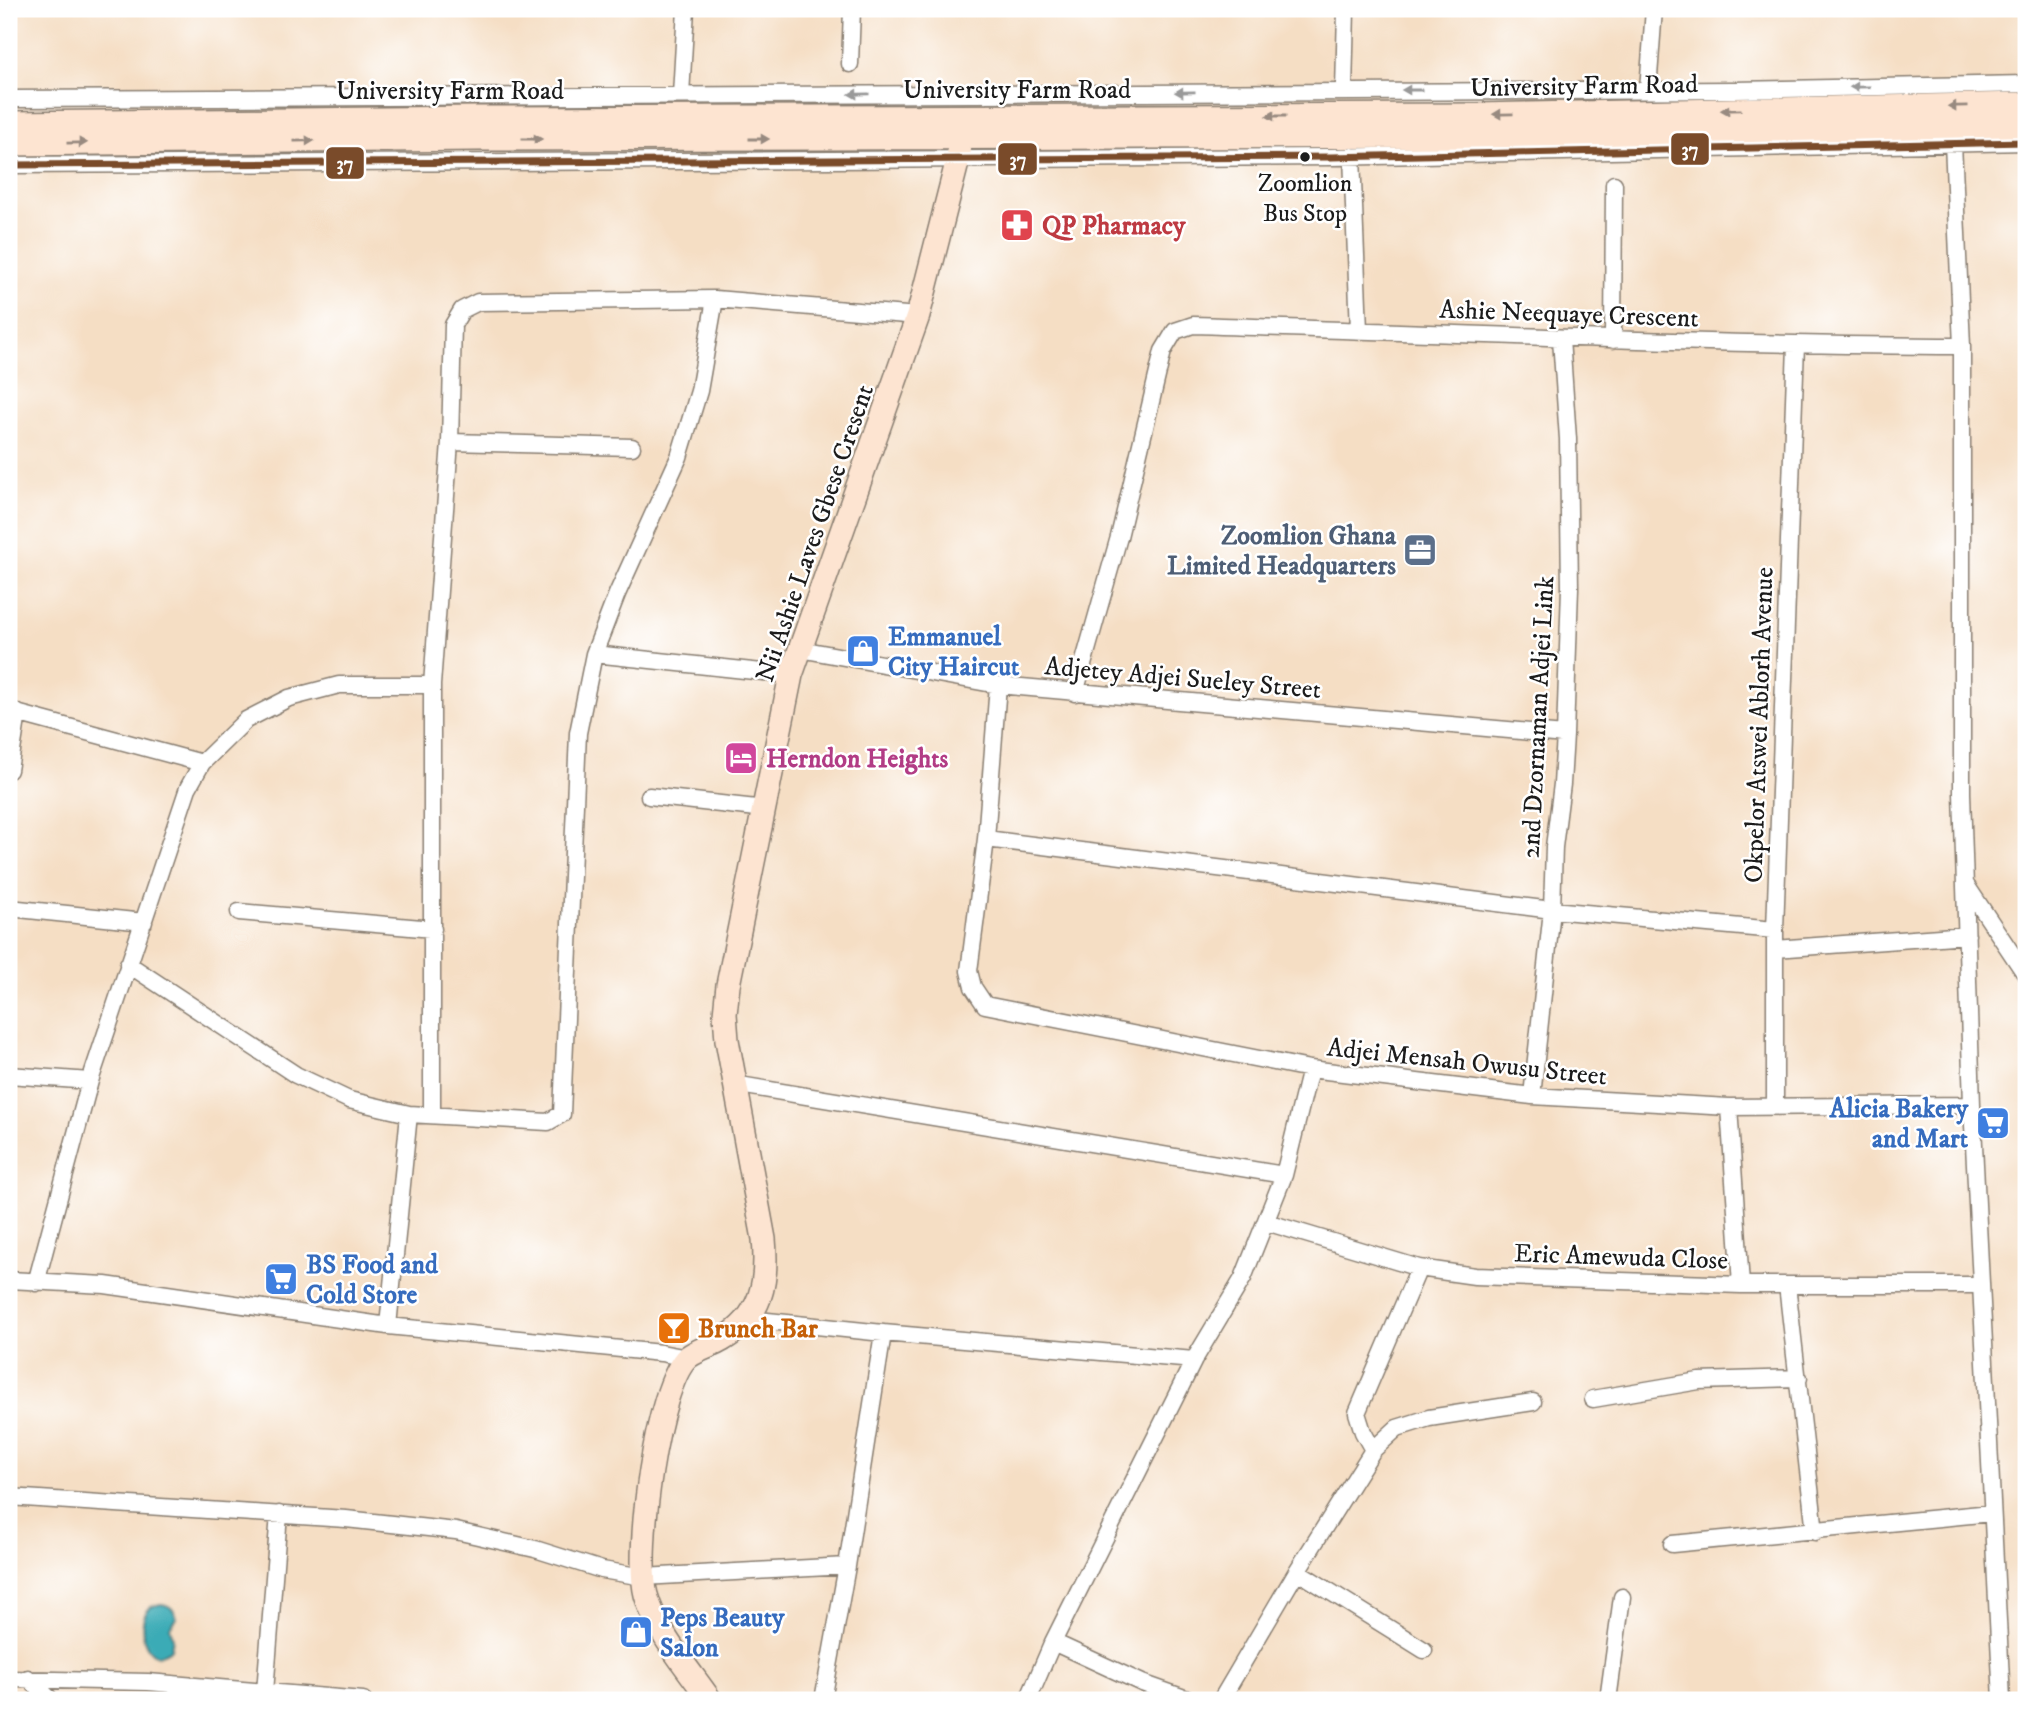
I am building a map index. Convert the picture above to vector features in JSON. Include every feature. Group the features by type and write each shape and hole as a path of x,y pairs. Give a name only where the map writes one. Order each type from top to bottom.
{"street":[{"path":"681,95 686,9"},
{"path":"850,64 852,9"},
{"path":"1344,91 1346,9"},
{"path":"1648,90 1654,9"},
{"path":"9,99 1648,90 2026,84"},
{"name":"University Farm Road","path":"9,123 478,118 961,138 1477,115 2026,104"},
{"name":"University Farm Road","path":"9,144 478,139 1478,136 2026,125"},
{"path":"9,165 297,162 961,138 1352,156 2026,142"},
{"name":"Nii Ashie Laves Gbese Cresent","path":"688,1358 724,1339 749,1319 762,1289 765,1255 757,1194 734,1084 725,1014 728,985 791,676 918,316 961,138"},
{"path":"1953,143 1962,346 1962,793 1972,1105 2002,1700"},
{"path":"1352,156 1359,330"},
{"path":"1613,340 1614,184"},
{"path":"432,1115 432,685 450,442 453,325 461,310 478,302 715,299 918,316"},
{"path":"128,964 296,1075 349,1100 410,1114 548,1122 562,1114 578,733 594,654 617,594 679,457 699,391 715,299"},
{"name":"Ashie Neequaye Crescent","path":"1075,693 1119,537 1163,351 1175,331 1193,326 1561,339 1962,346"},
{"name":"2nd Dzornaman Adjei Link","path":"1532,1096 1552,910 1554,847 1565,735 1570,588 1568,439 1561,339"},
{"name":"Okpelor Atswei Ablorh Avenue","path":"1774,1106 1775,930 1796,345"},
{"path":"450,442 632,447"},
{"name":"Adjetey Adjei Sueley Street","path":"800,649 998,685 1565,735"},
{"path":"594,654 791,676"},
{"path":"36,1283 90,1082 188,788 202,763 246,720 289,698 339,685 432,685"},
{"path":"998,685 986,839 1552,910 1775,930"},
{"path":"9,770 14,712 202,763"},
{"path":"649,796 765,808"},
{"name":"Adjei Mensah Owusu Street","path":"986,839 969,971 972,987 985,1005 1310,1069 1532,1096 1729,1107 1972,1105"},
{"path":"1966,885 2026,975"},
{"path":"9,908 144,922"},
{"path":"239,912 433,929"},
{"path":"1775,949 1967,935"},
{"path":"1028,1700 1052,1642 1194,1360 1243,1278 1284,1175 1310,1069"},
{"path":"9,1075 90,1082"},
{"path":"734,1084 1284,1175"},
{"path":"1729,1107 1741,1285"},
{"path":"388,1326 410,1114"},
{"name":"Eric Amewuda Close","path":"1266,1223 1419,1268 1475,1276 1741,1285 1981,1285"},
{"path":"1373,1450 1357,1413 1419,1268"},
{"path":"9,1280 105,1285 388,1326 600,1346 688,1358 672,1383 660,1420 647,1507 643,1577 654,1616 710,1700"},
{"path":"1787,1285 1815,1532"},
{"path":"749,1319 1194,1360"},
{"path":"823,1700 883,1333"},
{"path":"1593,1399 1699,1381 1799,1378"},
{"path":"1221,1700 1373,1450 1397,1429 1429,1418 1533,1402"},
{"path":"9,1497 279,1514 456,1531 535,1549 602,1570 643,1577 847,1566"},
{"path":"1672,1545 1991,1513"},
{"path":"265,1692 279,1514"},
{"path":"1297,1571 1424,1650"},
{"path":"1608,1700 1622,1597"},
{"path":"1052,1642 1142,1683 1190,1700"},
{"path":"28,1678 51,1700"},
{"path":"9,1679 148,1682 363,1700"}],"water":[{"path":"161,1604 171,1608 177,1618 170,1627 173,1638 171,1649 158,1656 152,1653 144,1641 143,1626 150,1608"}],"transit line":[{"name":"37","path":"9,165 1331,157 2026,142"}],"place":[{"name":"Zoomlion Bus Stop","path":"1305,157"},
{"name":"QP Pharmacy","path":"1017,225"},
{"name":"Zoomlion Ghana Limited Headquarters","path":"1420,550"},
{"name":"Emmanuel City Haircut","path":"863,651"},
{"name":"Herndon Heights","path":"741,758"},
{"name":"Alicia Bakery and Mart","path":"1993,1123"},
{"name":"BS Food and Cold Store","path":"281,1279"},
{"name":"Brunch Bar","path":"674,1328"},
{"name":"Peps Beauty Salon","path":"636,1632"}]}
